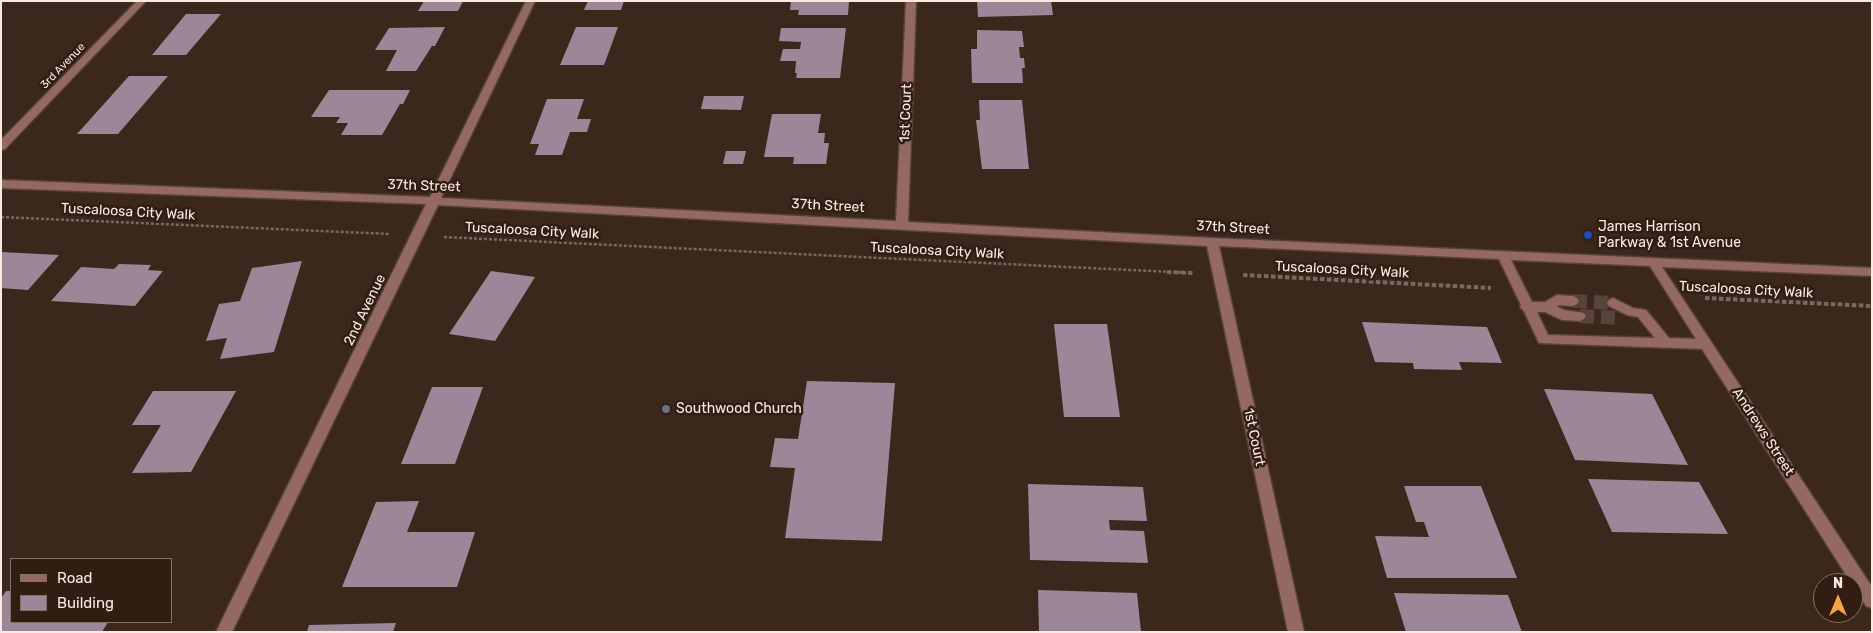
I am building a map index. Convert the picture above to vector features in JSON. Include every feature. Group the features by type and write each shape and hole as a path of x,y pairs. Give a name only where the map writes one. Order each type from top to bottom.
{"street":[{"name":"3rd Avenue","path":"1,147 142,1"},
{"name":"2nd Avenue","path":"224,632 531,1"},
{"name":"1st Court","path":"902,225 910,1"},
{"name":"37th Street","path":"1,184 435,201 1212,242 1872,272"},
{"name":"1st Court","path":"1212,242 1296,632"},
{"path":"1503,255 1544,340 1706,344"},
{"name":"Andrews Street","path":"1653,262 1872,601"},
{"path":"1547,307 1557,300 1572,301"},
{"path":"1613,303 1625,315 1642,313 1666,343"},
{"path":"1526,306 1547,307 1562,315 1580,316"}],"path":[{"name":"Tuscaloosa City Walk","path":"1,216 1518,289"},
{"name":"Tuscaloosa City Walk","path":"1676,296 1872,306"}],"building":[{"path":"424,1 463,1 458,11 418,11"},
{"path":"588,1 624,1 621,10 584,10"},
{"path":"791,1 849,1 848,15 798,15 799,10 790,10"},
{"path":"977,1 1051,1 1053,15 978,17"},
{"path":"186,14 221,14 186,55 152,55"},
{"path":"445,27 435,46 432,46 416,71 386,71 397,50 375,50 389,28"},
{"path":"576,27 618,27 604,65 560,65"},
{"path":"781,28 846,28 840,78 796,78 796,61 780,61 783,49 800,49 801,42 779,41"},
{"path":"977,30 1022,31 1024,47 1019,47 1020,58 1024,58 1025,68 1022,68 1023,83 972,83 971,49 977,49"},
{"path":"129,76 168,76 118,134 77,134"},
{"path":"329,90 410,90 382,135 341,135 348,123 336,123 340,117 311,117"},
{"path":"704,96 744,96 741,110 701,109"},
{"path":"547,99 584,99 577,119 591,119 587,132 570,132 562,155 535,155 539,144 530,144"},
{"path":"979,100 1022,100 1029,169 982,169 976,120 980,120"},
{"path":"772,114 821,114 818,133 825,133 824,143 829,143 826,164 793,164 794,157 764,157"},
{"path":"726,151 746,151 743,164 723,164"},
{"path":"1,252 59,255 28,290 1,288"},
{"path":"302,261 274,352 220,359 227,338 206,341 219,304 240,301 252,268"},
{"path":"119,264 151,265 148,270 163,271 135,306 51,301 81,267 114,269"},
{"path":"491,271 535,277 495,341 449,334"},
{"path":"1362,322 1487,327 1502,363 1459,362 1462,370 1414,369 1413,363 1375,362"},
{"path":"1054,324 1107,324 1120,417 1064,417"},
{"path":"807,381 895,383 882,541 785,538 795,468 770,467 775,438 798,439"},
{"path":"432,387 483,387 455,464 401,464"},
{"path":"1544,389 1652,394 1688,465 1575,460"},
{"path":"153,391 236,391 191,472 132,473 161,425 132,425"},
{"path":"1588,479 1699,482 1728,534 1612,532"},
{"path":"1028,484 1143,487 1147,521 1109,520 1110,530 1144,531 1148,563 1030,560"},
{"path":"1404,486 1481,486 1517,578 1387,578 1375,536 1429,537 1424,522 1416,522"},
{"path":"419,501 407,532 475,532 457,587 342,587 376,502"},
{"path":"1038,590 1137,593 1141,632 1039,632"},
{"path":"6,591 10,591 10,623 107,623 102,632 1,632 1,598"},
{"path":"1394,593 1508,595 1522,632 1406,632"},
{"path":"396,623 393,632 307,632 309,625"}],"tunnel":[{"path":"1573,301 1613,303"},
{"path":"1580,316 1619,318"}],"place":[{"name":"James Harrison Parkway & 1st Avenue","path":"1588,235"},
{"name":"Southwood Church","path":"666,409"}]}
